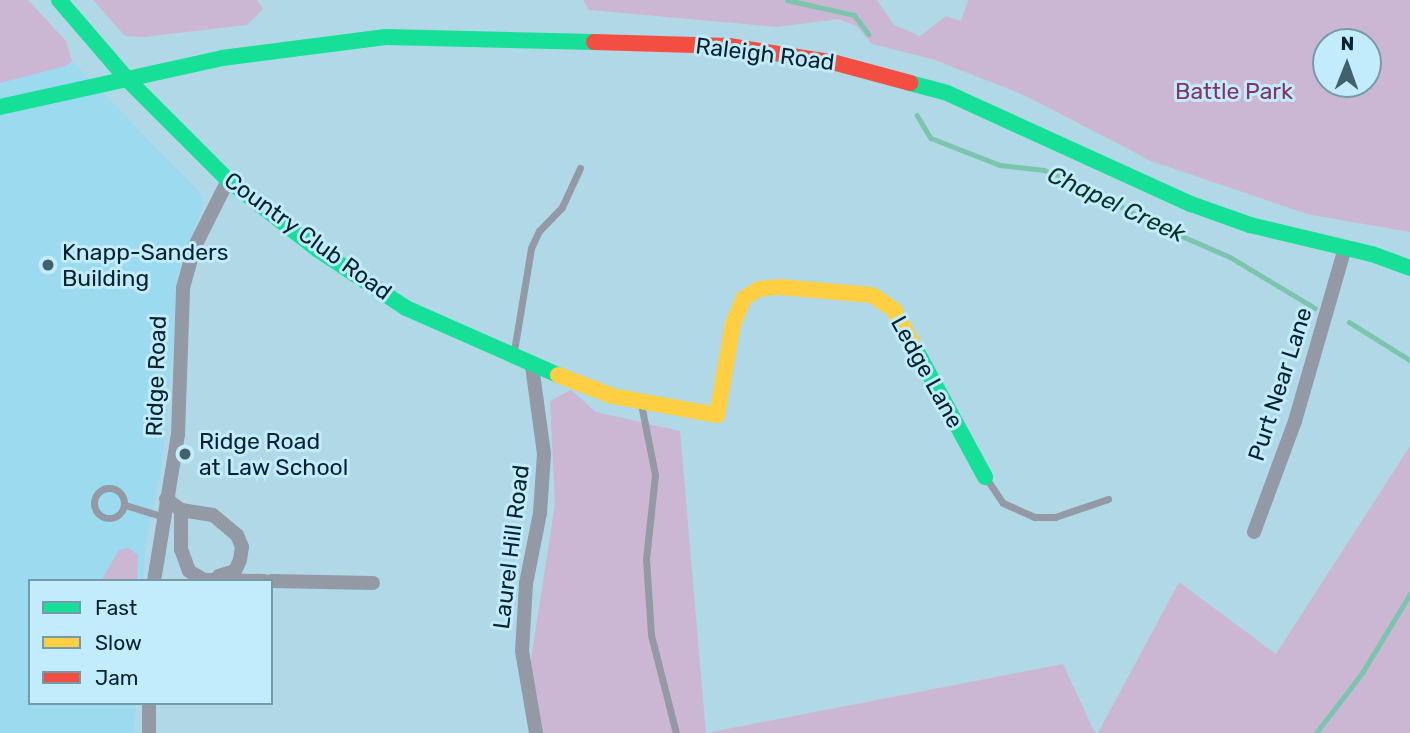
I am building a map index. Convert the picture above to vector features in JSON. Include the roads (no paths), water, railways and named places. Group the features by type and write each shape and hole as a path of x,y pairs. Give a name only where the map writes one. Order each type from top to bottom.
{"main road":[{"name":"Country Club Road","path":"60,0 126,79 228,180 360,280 406,308 532,366"},
{"name":"Raleigh Road","path":"0,107 126,79 307,45 386,37 567,39 729,46 783,53 947,93 1191,204 1250,225 1372,254 1410,268"},
{"name":"Raleigh Road","path":"1372,254 1410,255"},
{"name":"Ledge Lane","path":"532,366 641,403 717,415 736,310 744,298 759,289 833,288 872,295 894,310 985,477"}],"street":[{"name":"Ridge Road","path":"154,579 161,516 178,434 183,288 194,248 228,180"},
{"name":"Purt Near Lane","path":"1254,532 1295,421 1345,248"},
{"name":"Laurel Hill Road","path":"532,366 542,433 543,486 526,584 522,651 536,733"},
{"path":"166,499 181,510 201,511 226,523 242,547 234,571 207,579"},
{"path":"181,510 184,561 189,571 202,579"},
{"path":"273,581 373,583"},
{"path":"149,705 149,733"}],"lane":[{"path":"513,358 531,248 539,231 562,207 580,168"},
{"path":"641,403 655,475 646,559 651,635 657,672 676,733"},
{"path":"985,477 1003,503 1035,517 1055,517 1108,499"},
{"path":"114,488 123,496 125,505 118,515 106,518 97,512 94,500 101,490 114,488"},
{"path":"125,505 161,516"}],"waterway":[{"name":"Chapel Creek","path":"787,0 854,15 869,34"},
{"name":"Chapel Creek","path":"917,115 931,138 1000,165 1044,170 1077,182 1145,220 1230,257 1315,308"},
{"name":"Chapel Creek","path":"1349,322 1410,360"},
{"path":"1316,733 1362,673 1410,594"}],"place":[{"name":"Knapp-Sanders Building","path":"48,265"},
{"name":"Ridge Road at Law School","path":"185,454"}],"park label":[{"name":"Battle Park","path":"1234,91"}]}
